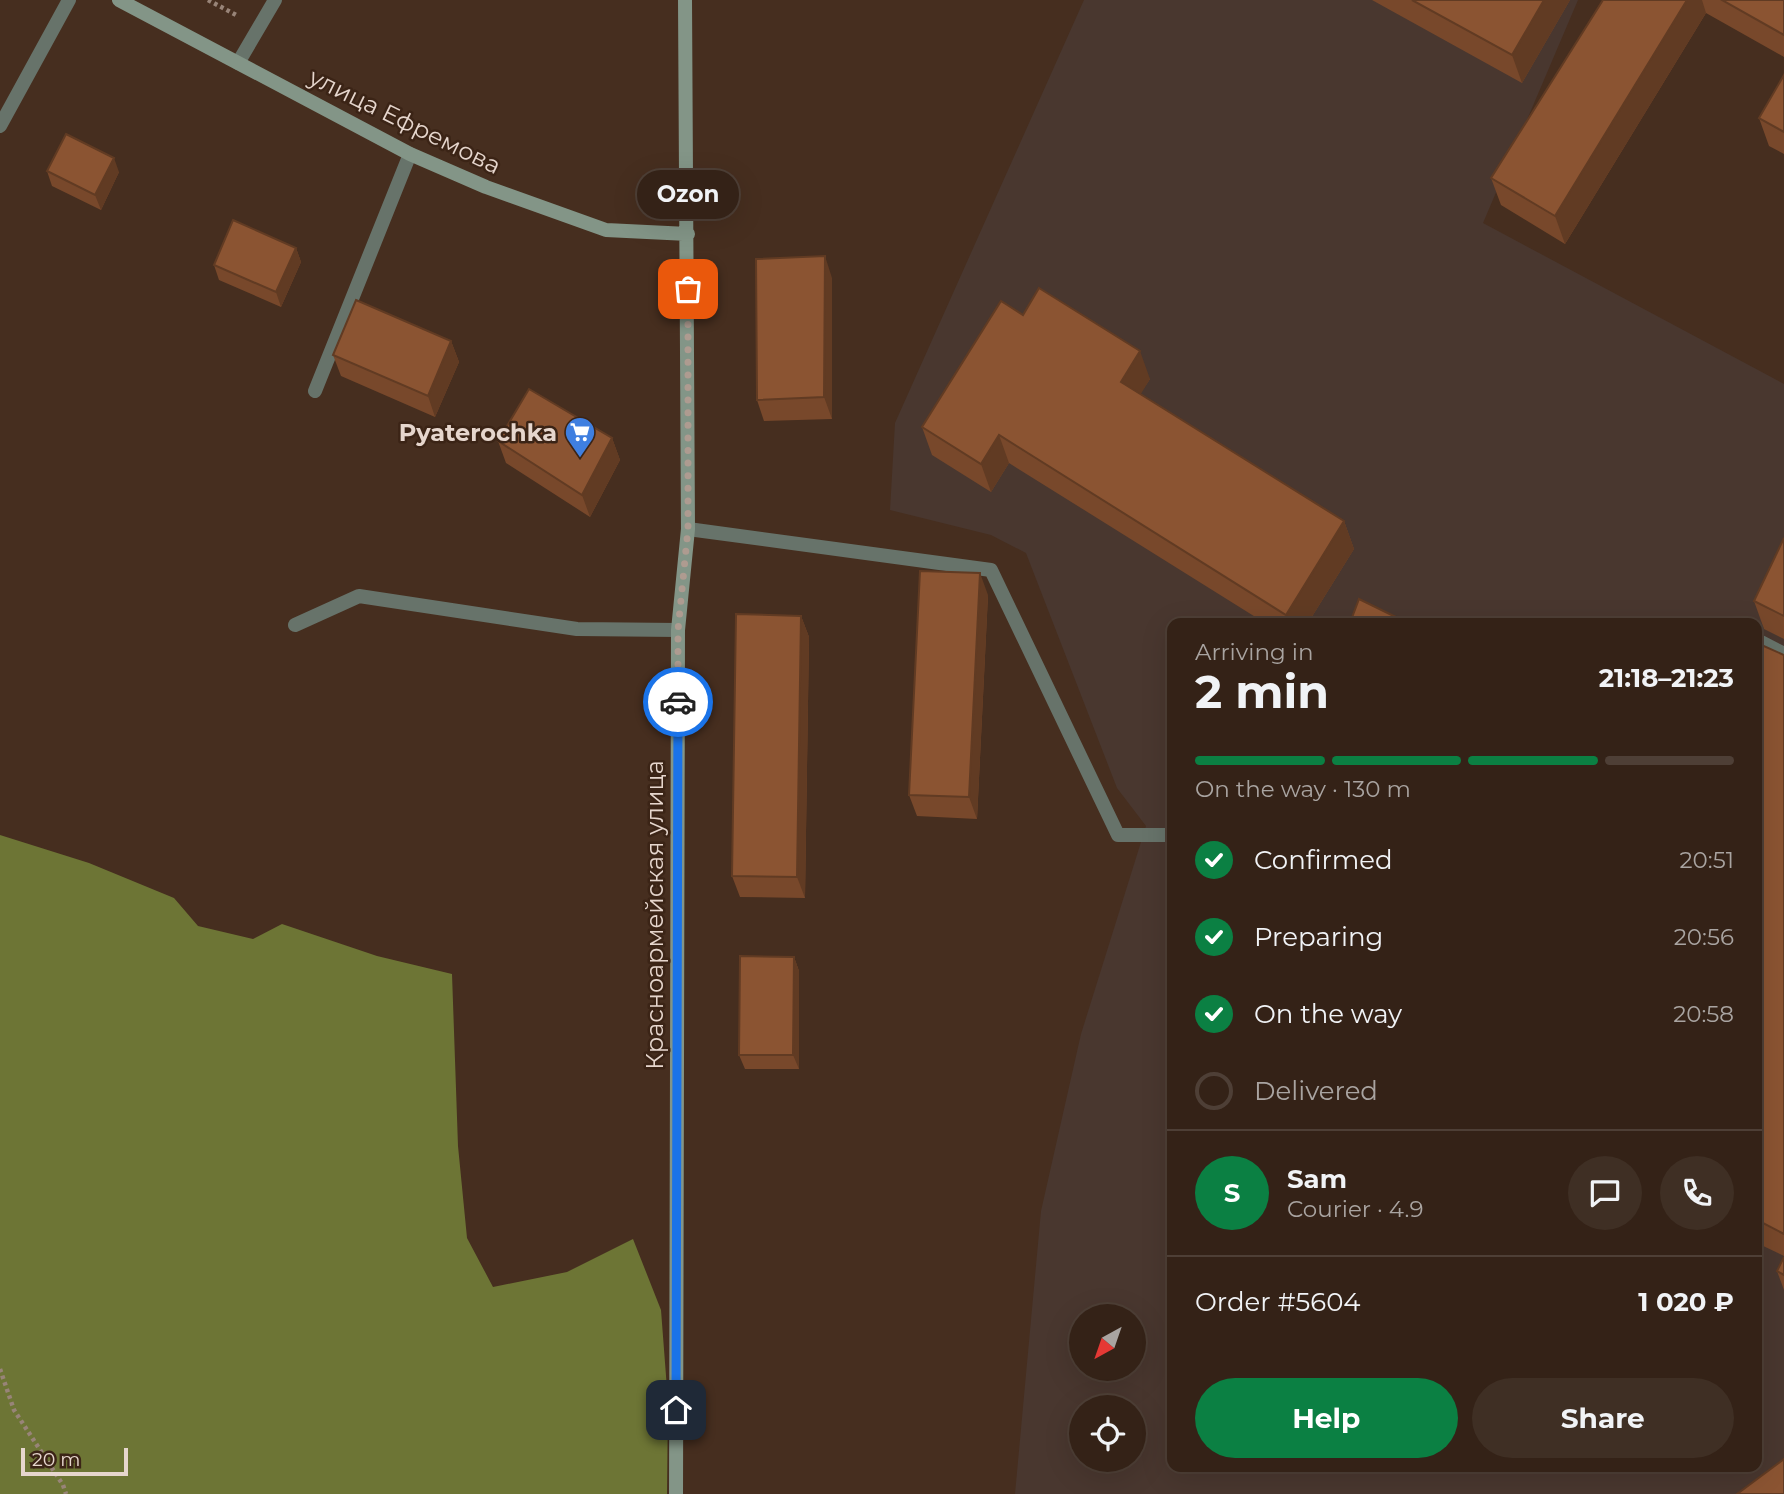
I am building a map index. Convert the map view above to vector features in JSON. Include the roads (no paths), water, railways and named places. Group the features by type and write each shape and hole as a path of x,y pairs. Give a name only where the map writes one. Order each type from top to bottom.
{"street":[{"path":"0,126 69,0"},
{"name":"улица Ефремова","path":"119,0 410,154 486,187 606,230 688,234"},
{"path":"238,63 275,0"},
{"name":"Красноармейская улица","path":"676,1494 678,630 688,529 685,0"},
{"path":"314,391 410,154"},
{"path":"688,529 990,570 1118,835 1167,835"},
{"path":"295,625 359,596 577,629 678,630"},
{"path":"1762,643 1784,654"}],"place":[{"name":"Ozon","path":"688,289"},
{"name":"Pyaterochka","path":"580,459"}]}
